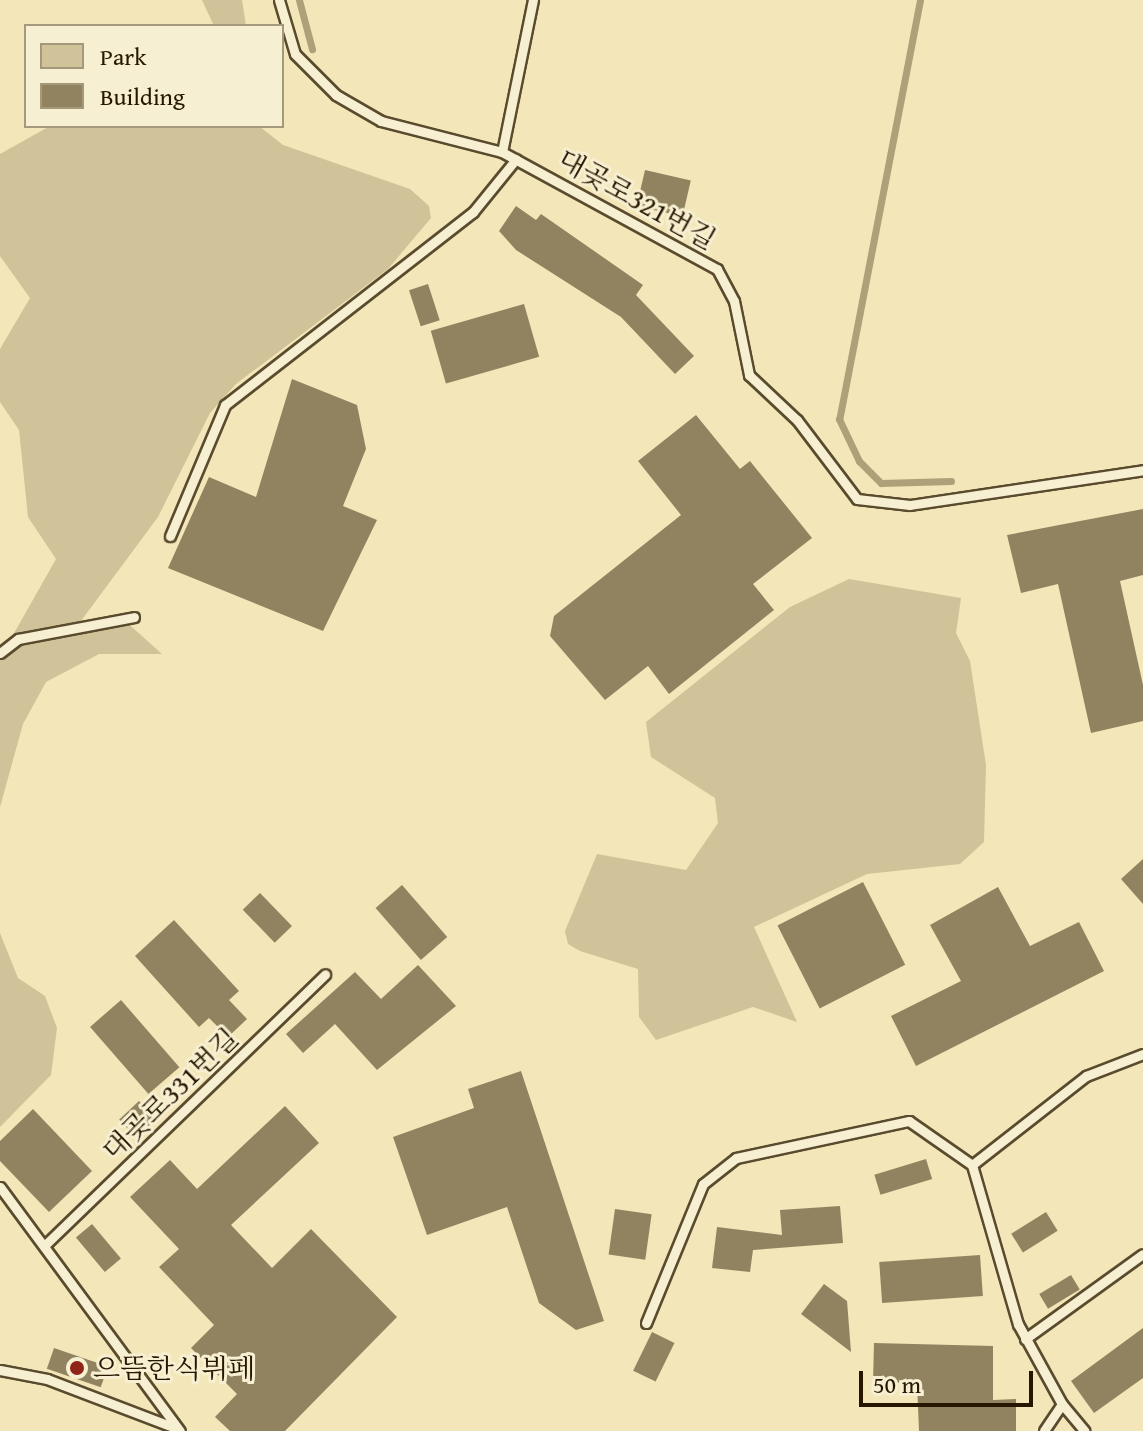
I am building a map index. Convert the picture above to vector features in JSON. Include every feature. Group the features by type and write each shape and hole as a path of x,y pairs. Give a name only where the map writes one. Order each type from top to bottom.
{"lane":[{"name":"대곶로321번길","path":"279,0 295,54 336,95 381,121 502,152 717,269 734,301 749,375 797,420 857,499 910,505 1143,470"},
{"path":"502,152 533,0"},
{"path":"170,536 225,405 473,212 516,159"},
{"path":"0,653 18,639 134,617"},
{"name":"대곶로331번길","path":"46,1244 325,975"},
{"path":"972,1165 1086,1076 1143,1054"},
{"path":"646,1323 703,1184 736,1158 909,1121 972,1165 1025,1339 1062,1404 1085,1431"},
{"path":"0,1187 46,1244 178,1430"},
{"path":"1025,1339 1143,1254"},
{"path":"0,1370 47,1379 178,1430"},
{"path":"1044,1431 1062,1404"}],"green space":[{"path":"202,0 242,0 246,24 213,24"},
{"path":"46,128 262,128 283,145 410,189 429,206 431,218 388,269 236,384 210,413 158,517 78,625 123,619 162,654 99,654 46,682 23,724 0,807 0,658 56,559 28,517 19,430 0,402 0,349 30,298 0,256 0,154"},
{"path":"849,579 961,598 956,633 970,661 986,765 984,842 960,864 867,874 754,927 797,1022 753,1007 656,1040 639,1017 638,969 580,951 568,944 565,931 597,854 686,870 718,823 715,798 651,757 646,722 790,607"},
{"path":"0,933 18,978 45,996 57,1028 51,1075 0,1127"}],"building":[{"path":"645,170 691,181 682,217 637,206"},
{"path":"516,206 536,220 541,214 643,285 636,295 694,356 675,374 621,317 516,250 499,231"},
{"path":"428,284 440,320 421,326 409,290"},
{"path":"524,304 539,357 446,384 431,331"},
{"path":"292,379 357,405 366,449 343,506 377,520 323,631 168,568 209,477 256,497"},
{"path":"696,415 740,469 750,461 812,538 753,584 774,610 669,694 648,666 605,700 550,636 554,616 681,515 638,461"},
{"path":"1143,509 1143,575 1120,581 1143,685 1143,721 1091,733 1058,584 1021,593 1007,535"},
{"path":"1143,859 1143,904 1121,879"},
{"path":"863,882 905,965 820,1008 777,926"},
{"path":"402,885 447,937 421,960 376,908"},
{"path":"998,887 1030,946 1079,922 1104,971 916,1066 891,1016 961,981 930,925"},
{"path":"260,893 292,926 275,943 243,910"},
{"path":"174,920 239,991 229,1000 247,1019 228,1037 209,1018 199,1027 135,956"},
{"path":"418,965 456,1006 377,1070 335,1024 303,1053 286,1034 355,972 381,999"},
{"path":"121,1000 179,1067 148,1094 90,1027"},
{"path":"521,1071 604,1321 576,1330 539,1303 507,1207 427,1235 393,1137 474,1108 468,1089"},
{"path":"139,1101 156,1119 136,1138 119,1119"},
{"path":"285,1106 319,1143 231,1225 272,1268 311,1229 397,1317 285,1431 230,1431 215,1417 237,1394 191,1348 214,1325 159,1267 179,1249 130,1197 170,1160 197,1189"},
{"path":"33,1109 92,1171 49,1212 0,1161 0,1141"},
{"path":"926,1159 932,1179 880,1195 874,1175"},
{"path":"840,1206 843,1243 753,1250 750,1272 712,1268 717,1227 782,1235 780,1210"},
{"path":"615,1209 652,1214 645,1260 609,1255"},
{"path":"1046,1212 1058,1231 1023,1252 1011,1234"},
{"path":"92,1224 121,1258 105,1272 76,1237"},
{"path":"980,1255 983,1296 882,1303 879,1262"},
{"path":"1071,1275 1080,1290 1048,1309 1039,1294"},
{"path":"824,1284 847,1301 851,1352 801,1314"},
{"path":"1143,1328 1143,1378 1094,1413 1071,1381"},
{"path":"652,1332 674,1343 656,1382 633,1371"},
{"path":"874,1343 993,1346 993,1400 1016,1399 1016,1431 919,1431 917,1383 873,1382"},
{"name":"으뜸한식뷔페","path":"54,1348 108,1367 101,1387 47,1369"}],"waterway":[{"path":"299,0 312,49"},
{"path":"920,0 839,419 859,461 881,483 951,481"}],"place":[{"name":"으뜸한식뷔페","path":"77,1368"}]}
